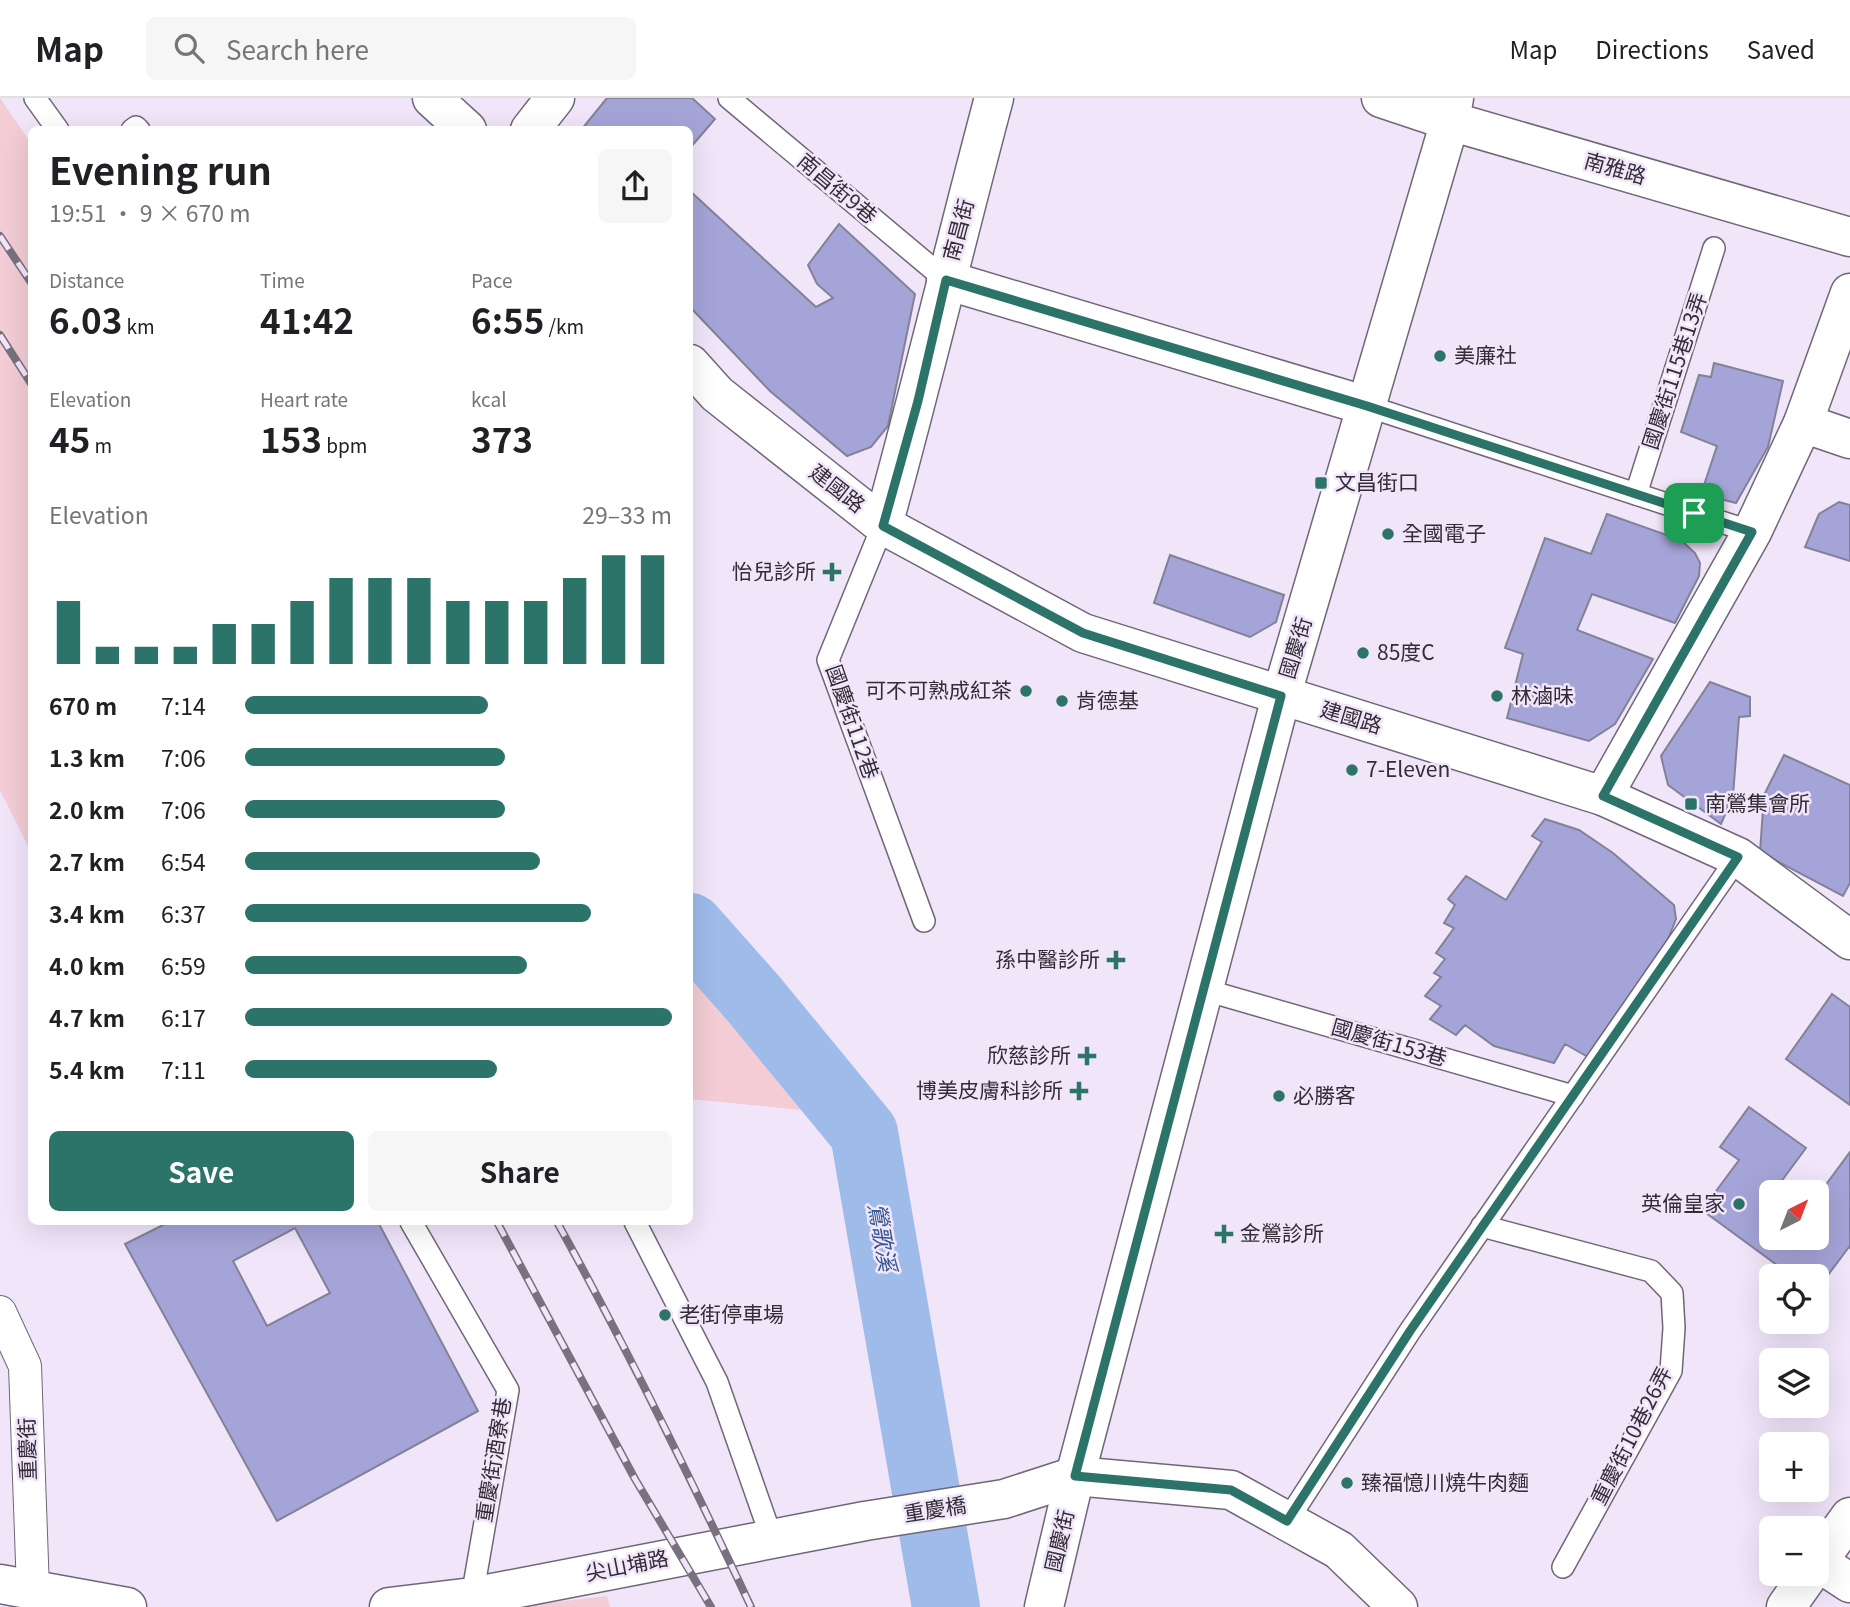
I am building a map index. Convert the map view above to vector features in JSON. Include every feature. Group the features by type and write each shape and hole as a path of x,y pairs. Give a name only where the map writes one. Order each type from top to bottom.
{"street":[{"path":"432,98 463,126"},
{"path":"533,126 555,98"},
{"name":"南昌街","path":"883,526 918,401 946,280 994,98"},
{"name":"南雅路","path":"1381,98 1452,110 1850,237"},
{"name":"國慶街","path":"1044,1607 1075,1476 1281,696 1452,110"},
{"path":"946,280 1367,406"},
{"path":"1603,796 1752,532 1802,423 1850,292"},
{"name":"建國路","path":"693,367 717,394 883,526 1083,633 1603,796 1738,857 1850,940"},
{"path":"1802,423 1850,439"},
{"name":"重慶街","path":"0,1312 24,1366 17,1587"},
{"path":"1075,1476 1231,1490 1339,1550 1398,1607"},
{"name":"重慶橋","path":"865,1521 1004,1499 1075,1476"},
{"path":"1829,1546 1850,1517"},
{"name":"尖山埔路","path":"389,1607 472,1597 865,1521"},
{"path":"1829,1573 1850,1583"},
{"path":"1786,1607 1801,1586"},
{"path":"17,1587 127,1607"}],"lane":[{"path":"35,98 55,126"},
{"name":"南昌街9巷","path":"729,98 946,280"},
{"name":"國慶街115巷13弄","path":"1636,494 1714,248"},
{"path":"1367,406 1752,532"},
{"name":"國慶街112巷","path":"883,526 828,660 924,921"},
{"path":"1287,1521 1410,1331 1738,857"},
{"name":"國慶街153巷","path":"1205,990 1573,1096"},
{"name":"重慶街酒寮巷","path":"413,1225 508,1390 472,1597"},
{"path":"637,1225 717,1382 772,1539"},
{"name":"重慶街10巷26弄","path":"1482,1226 1651,1271 1672,1293 1674,1328 1671,1371 1563,1567"}],"shaded area":[{"path":"0,98 28,139 28,846 0,790"},
{"path":"693,967 822,1112 693,1099"},
{"path":"607,1596 610,1607 514,1607"}],"building":[{"path":"607,98 692,98 715,119 693,145 693,126 584,126"},
{"path":"693,194 816,307 833,298 817,284 808,265 839,224 915,294 888,426 871,447 847,456 770,391 693,310"},
{"path":"1714,363 1783,381 1768,447 1736,503 1701,494 1717,446 1681,432 1699,375 1711,377"},
{"path":"1839,502 1850,505 1850,561 1805,547 1819,514"},
{"path":"1607,514 1681,540 1695,553 1700,563 1699,576 1675,623 1592,594 1577,630 1653,659 1615,724 1589,741 1507,718 1523,654 1505,648 1545,538 1591,554"},
{"path":"1170,555 1284,595 1276,622 1250,637 1154,603"},
{"path":"1710,682 1750,697 1750,716 1739,717 1733,796 1721,824 1668,785 1661,756"},
{"path":"1784,755 1850,785 1850,883 1843,896 1760,852 1764,795"},
{"path":"1545,819 1579,830 1613,853 1674,905 1676,919 1666,944 1588,1057 1565,1044 1554,1063 1494,1046 1465,1025 1456,1035 1430,1019 1441,1006 1425,996 1441,977 1434,973 1445,959 1436,953 1454,928 1444,923 1455,905 1448,899 1466,876 1506,900 1542,842 1532,836"},
{"path":"1832,994 1850,1007 1850,1105 1786,1059"},
{"name":"英倫皇家","path":"1749,1107 1806,1148 1782,1180 1759,1180 1759,1250 1829,1250 1829,1180 1850,1152 1850,1248 1829,1274 1829,1264 1776,1264 1702,1210 1739,1160 1720,1147"},
{"path":"163,1225 380,1225 478,1411 277,1521 125,1244","holes":["295,1228 330,1293 267,1326 233,1261"]}],"waterway":[{"name":"鶯歌溪","path":"693,930 753,998 864,1133 946,1607"}],"railway":[{"path":"0,236 28,278"},
{"path":"0,335 28,379"},
{"path":"499,1225 635,1479 711,1607"},
{"path":"559,1225 657,1413 751,1607"}],"place":[{"name":"美廉社","path":"1440,356"},
{"name":"文昌街口","path":"1321,483"},
{"name":"全國電子","path":"1388,534"},
{"name":"怡兒診所","path":"832,572"},
{"name":"85度C","path":"1363,653"},
{"name":"可不可熟成紅茶","path":"1026,691"},
{"name":"林滷味","path":"1497,696"},
{"name":"肯德基","path":"1062,701"},
{"name":"7-Eleven","path":"1352,770"},
{"name":"南鶯集會所","path":"1691,804"},
{"name":"孫中醫診所","path":"1116,960"},
{"name":"欣慈診所","path":"1087,1056"},
{"name":"博美皮膚科診所","path":"1079,1091"},
{"name":"必勝客","path":"1279,1096"},
{"name":"英倫皇家","path":"1739,1204"},
{"name":"金鶯診所","path":"1224,1234"},
{"name":"老街停車場","path":"665,1315"},
{"name":"臻福憶川燒牛肉麵","path":"1347,1483"}],"route":[{"path":"946,280 1367,406 1694,513 1752,532 1603,796 1738,857 1410,1331 1287,1521 1231,1490 1075,1476 1281,696 1083,633 883,526 918,401 946,280"}]}
